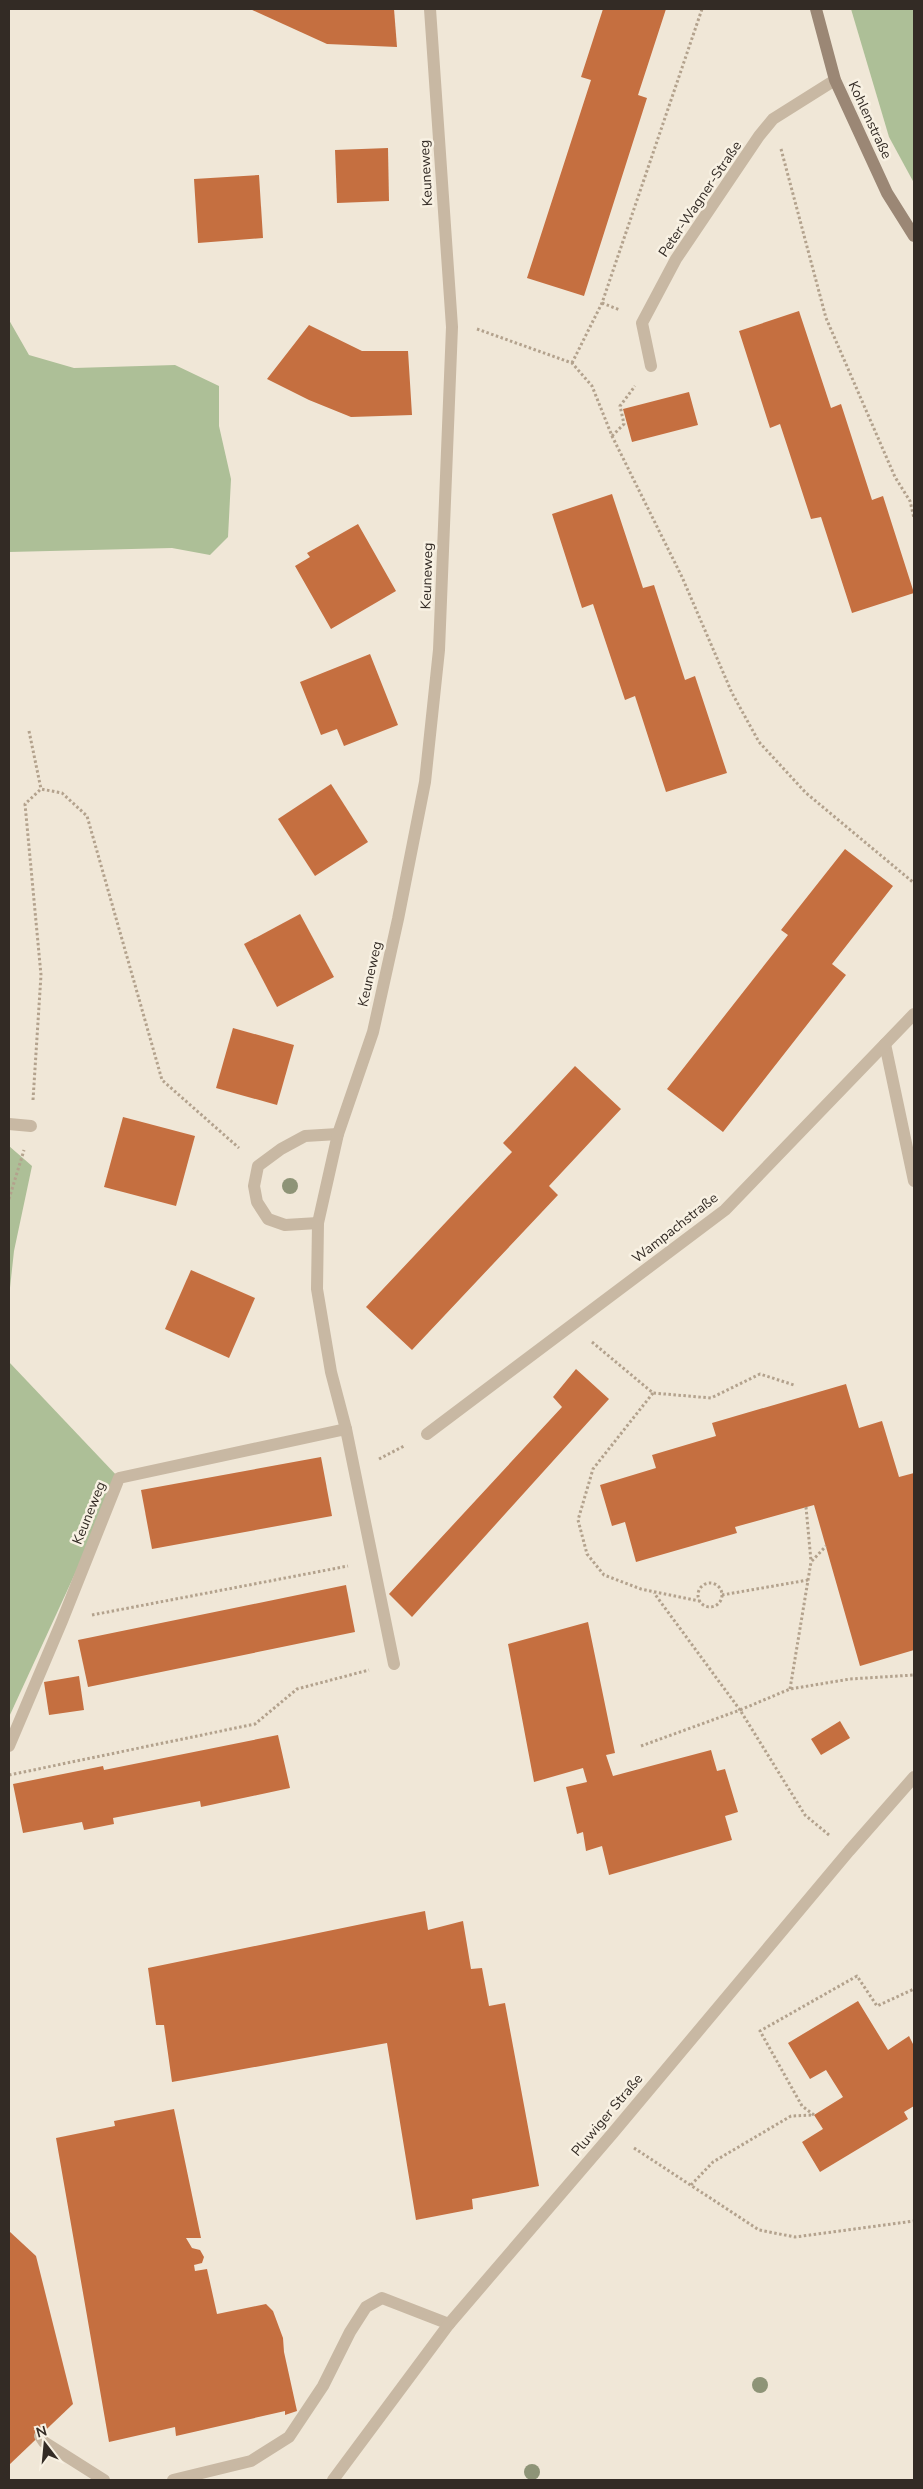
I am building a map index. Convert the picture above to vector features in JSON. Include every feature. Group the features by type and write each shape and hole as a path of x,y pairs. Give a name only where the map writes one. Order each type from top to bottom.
{"main road":[{"name":"Kohlenstraße","path":"816,9 835,80 887,193 914,236"}],"street":[{"name":"Keuneweg","path":"394,1664 346,1429 331,1372 317,1289 318,1224 338,1134 373,1032 425,782 439,650 452,327 430,9"},
{"name":"Peter-Wagner-Straße","path":"651,366 642,323 676,259 759,136 773,119 835,80"},
{"name":"Wampachstraße","path":"427,1434 725,1210 914,1014"},
{"path":"885,1044 914,1180"},
{"path":"9,1124 31,1126"},
{"path":"318,1224 285,1225 268,1218 257,1202 254,1186 258,1166 281,1149 305,1136 338,1134"},
{"name":"Keuneweg","path":"9,1746 62,1621 119,1478 346,1429"},
{"name":"Pluwiger Straße","path":"333,2480 448,2324 612,2134 849,1851 914,1777"},
{"path":"173,2480 251,2461 289,2436 323,2386 350,2332 366,2307 382,2298 448,2324"},
{"path":"40,2436 44,2442 104,2480"}],"path":[{"path":"572,363 602,303 702,9"},
{"path":"773,119 826,318 895,477 910,501 914,518"},
{"path":"602,303 614,307"},
{"path":"452,327 478,329 572,363 592,386 612,436 682,577 732,693 759,742 806,792 914,883"},
{"path":"612,436 624,424 620,406 651,366"},
{"path":"29,731 42,789"},
{"path":"9,1199 31,1126 40,975 26,804 42,789"},
{"path":"42,789 62,793 87,816 162,1080 258,1166"},
{"path":"572,1326 653,1393 711,1398 760,1374 794,1384"},
{"path":"653,1393 593,1469 578,1520 587,1554 604,1575 654,1592 699,1600 705,1606 713,1607 719,1602 722,1595 717,1585 706,1584 700,1589 699,1600"},
{"path":"354,1469 372,1463 427,1434"},
{"path":"790,1690 811,1562 806,1507"},
{"path":"811,1562 826,1546"},
{"path":"62,1621 374,1561"},
{"path":"722,1595 808,1580"},
{"path":"654,1592 740,1710 805,1815 849,1851"},
{"path":"9,1775 255,1724 297,1688 394,1664"},
{"path":"641,1746 790,1690 850,1679 914,1675"},
{"path":"691,2185 713,2162 791,2116 814,2115 802,2106 760,2031 857,1976 877,2006 914,1989"},
{"path":"612,2134 758,2230 795,2236 914,2221"}],"green space":[{"path":"851,9 914,9 914,183 889,137"},
{"path":"9,320 29,355 74,368 175,365 219,386 219,426 231,479 228,537 210,555 172,548 9,552"},
{"path":"9,1146 32,1166 14,1251 9,1297"},
{"path":"9,1362 119,1478 9,1717"}],"building":[{"path":"250,9 394,9 397,47 327,44"},
{"path":"603,9 666,9 638,95 647,98 584,296 527,278 591,80 581,77"},
{"path":"388,148 389,201 337,203 335,150"},
{"path":"259,175 263,238 198,243 194,179"},
{"path":"799,311 831,408 841,404 872,500 883,496 914,593 852,613 821,517 811,519 780,424 770,428 739,331"},
{"path":"309,325 362,351 408,351 412,415 351,417 309,400 267,379"},
{"path":"689,392 698,425 632,442 623,409"},
{"path":"612,494 643,588 654,585 685,680 695,676 727,773 666,792 635,696 625,700 593,604 582,608 552,514"},
{"path":"358,524 396,591 331,629 295,566 310,557 307,553"},
{"path":"370,654 398,725 344,746 337,729 321,735 300,682"},
{"path":"331,784 368,842 315,876 278,819"},
{"path":"845,849 893,886 832,964 846,975 723,1132 667,1089 788,935 781,930"},
{"path":"300,914 334,977 277,1007 244,944"},
{"path":"233,1028 294,1045 277,1105 216,1088"},
{"path":"575,1066 621,1109 549,1186 558,1195 412,1350 366,1307 512,1152 503,1143"},
{"path":"123,1117 195,1136 176,1206 104,1187"},
{"path":"191,1270 255,1298 229,1358 165,1329"},
{"path":"576,1369 609,1399 412,1617 389,1594 562,1407 553,1397"},
{"path":"846,1384 859,1428 882,1421 899,1477 914,1473 914,1650 860,1666 814,1505 735,1527 737,1533 636,1562 625,1522 612,1526 600,1485 656,1468 652,1455 716,1436 712,1423"},
{"path":"321,1457 332,1516 152,1549 141,1490"},
{"path":"346,1585 355,1632 88,1687 78,1640"},
{"path":"588,1622 615,1753 606,1755 613,1776 711,1750 717,1771 725,1769 738,1812 725,1816 732,1840 609,1875 602,1846 586,1851 583,1832 577,1834 566,1787 587,1782 583,1768 534,1782 508,1644"},
{"path":"79,1676 84,1710 49,1715 44,1682"},
{"path":"840,1721 850,1738 821,1755 811,1739"},
{"path":"278,1735 290,1788 201,1807 200,1801 113,1818 114,1824 84,1830 82,1822 23,1833 13,1784 103,1766 104,1770"},
{"path":"425,1911 428,1930 463,1921 471,1969 482,1968 489,2006 505,2003 539,2186 472,2199 473,2209 416,2220 387,2043 172,2082 164,2025 156,2025 148,1968"},
{"path":"858,2001 888,2050 909,2036 914,2046 914,2106 904,2112 908,2119 820,2172 802,2142 823,2129 814,2115 843,2097 826,2070 810,2079 788,2043"},
{"path":"174,2109 201,2238 186,2238 192,2248 200,2250 204,2257 202,2263 194,2265 195,2271 207,2269 217,2314 266,2304 273,2311 283,2338 284,2352 297,2411 285,2415 285,2411 176,2436 175,2427 109,2442 56,2138 115,2126 114,2121"},
{"path":"9,2231 36,2256 73,2404 9,2465"}]}
